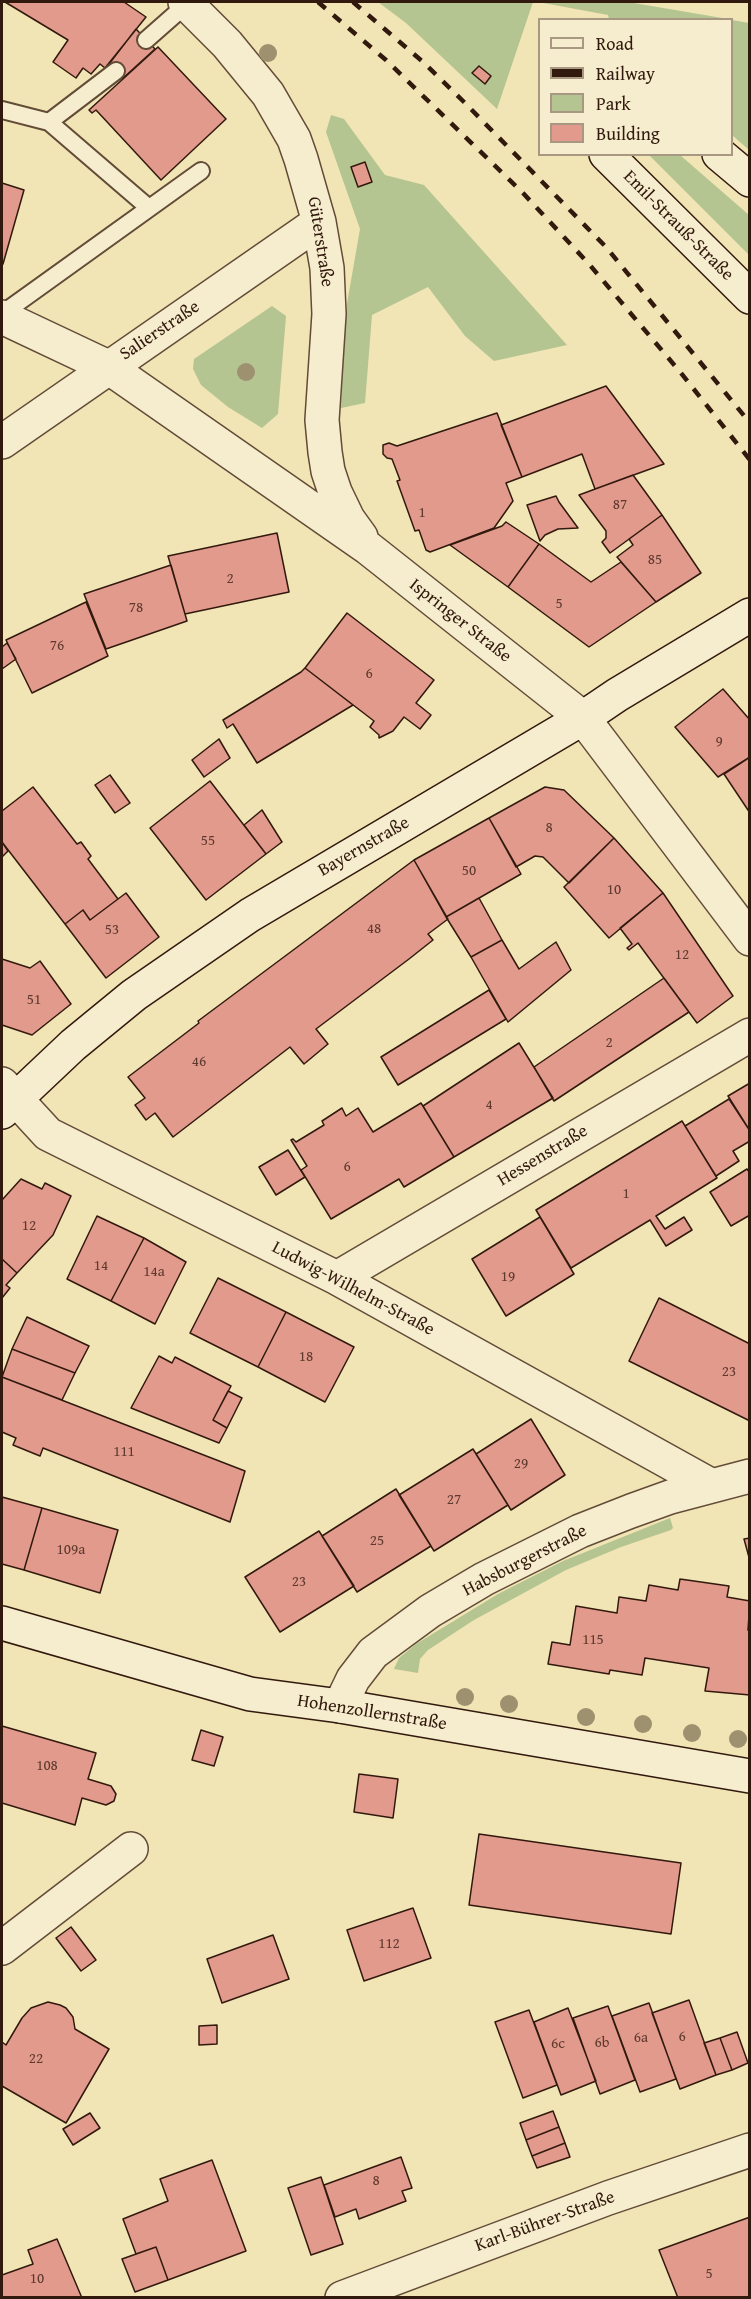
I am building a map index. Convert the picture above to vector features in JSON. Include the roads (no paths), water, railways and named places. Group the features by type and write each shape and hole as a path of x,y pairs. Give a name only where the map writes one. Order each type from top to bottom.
{"street":[{"name":"Güterstraße","path":"187,2 227,44 268,94 294,139 313,196 320,222 327,268 329,314 322,420 324,452 335,492 348,519 368,548"},
{"name":"Emil-Strauß-Straße","path":"608,156 750,297"},
{"path":"721,156 750,180"},
{"name":"Salierstraße","path":"2,442 320,222"},
{"name":"Ispringer Straße","path":"2,316 108,367 368,548 583,718 750,939"},
{"name":"Bayernstraße","path":"6,1098 134,995 250,915 583,718 750,615"},
{"name":"Hessenstraße","path":"336,1278 750,1035"},
{"name":"Ludwig-Wilhelm-Straße","path":"6,1098 48,1134 336,1278 712,1486"},
{"name":"Habsburgerstraße","path":"340,1706 353,1679 373,1653 430,1611 484,1579 580,1531 670,1497 750,1476"},
{"name":"Hohenzollernstraße","path":"2,1623 250,1694 340,1706 750,1776"},
{"path":"2,1948 131,1849"},
{"name":"Karl-Bührer-Straße","path":"342,2298 608,2198 750,2150"}],"lane":[{"path":"146,40 187,2"},
{"path":"49,122 116,71"},
{"path":"2,110 49,122 149,208"},
{"path":"2,316 201,171"}],"railway":[{"path":"318,2 386,60 523,193 589,264 681,373 750,460"},
{"path":"353,2 423,62 606,247 750,423"}]}
